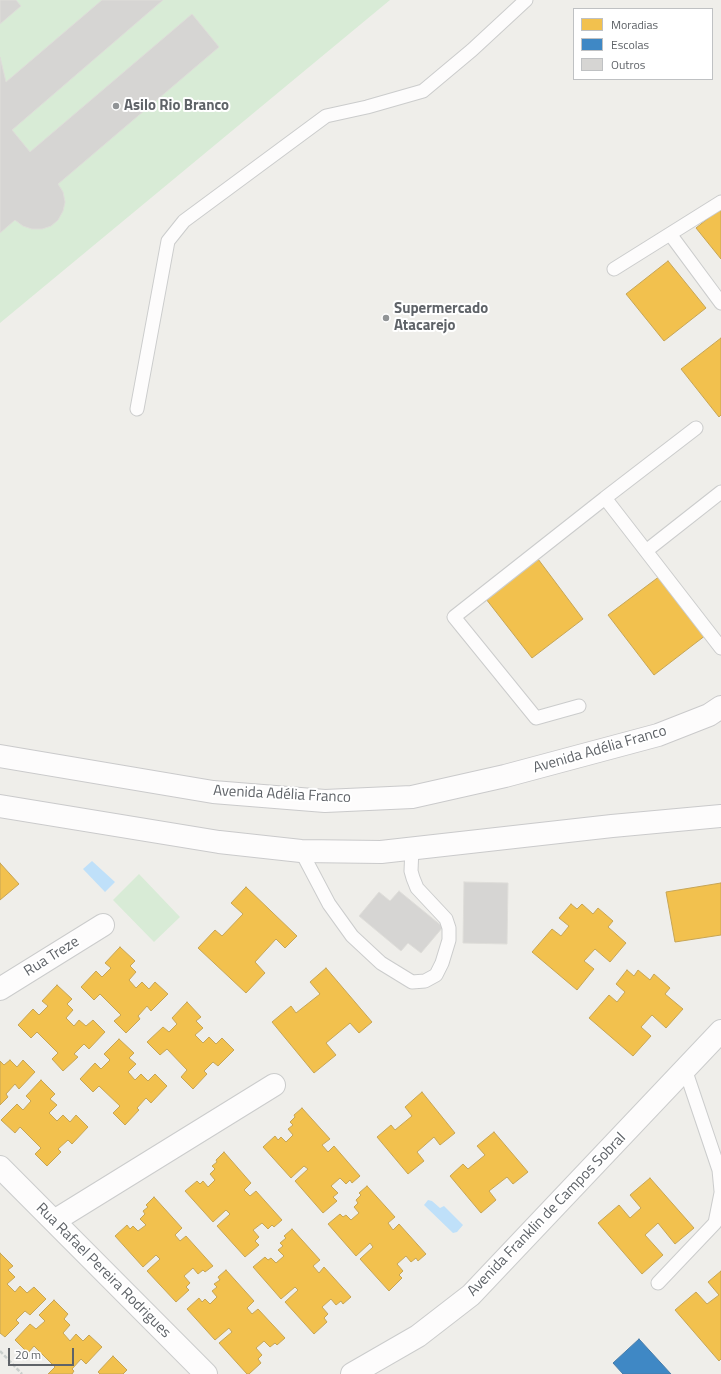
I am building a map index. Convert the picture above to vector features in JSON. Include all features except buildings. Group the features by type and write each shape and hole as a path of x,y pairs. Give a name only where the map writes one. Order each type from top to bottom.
{"main road":[{"name":"Avenida Adélia Franco","path":"0,756 213,792 325,801 412,797 502,772 658,735 709,715 721,707"},
{"path":"658,735 721,724"},
{"path":"612,826 721,800"},
{"path":"0,806 219,842 301,851 381,852 612,826 721,816"},
{"name":"Rua Treze","path":"0,989 103,925"},
{"name":"Avenida Franklin de Campos Sobral","path":"352,1374 418,1336 472,1295 721,1031"},
{"path":"54,1221 274,1085"},
{"name":"Rua Rafael Pereira Rodrigues","path":"0,1167 206,1374"}],"lane":[{"path":"137,409 168,241 184,220 326,116 367,107 423,91 472,50 526,0"},
{"path":"614,269 721,202"},
{"path":"670,234 721,303"},
{"path":"579,706 536,718 454,617 696,428"},
{"path":"646,551 721,492"},
{"path":"605,498 721,648"},
{"path":"301,851 329,904 352,936 381,963 412,982 425,981 436,974 442,963 449,940 449,928 446,919 417,888 411,871 412,848"},
{"path":"658,1283 715,1223 721,1192 719,1170 685,1068"}],"path":[{"path":"0,1351 22,1374"}],"green space":[{"name":"Asilo Rio Branco","path":"0,0 390,0 0,323"},
{"path":"139,874 180,917 154,942 113,900"}],"water":[{"path":"92,861 115,882 105,892 83,869"},
{"path":"428,1200 432,1201 440,1208 444,1206 463,1225 457,1232 453,1233 424,1205"}],"place":[{"name":"Asilo Rio Branco","path":"116,106"},
{"name":"Supermercado Atacarejo","path":"386,318"}]}
